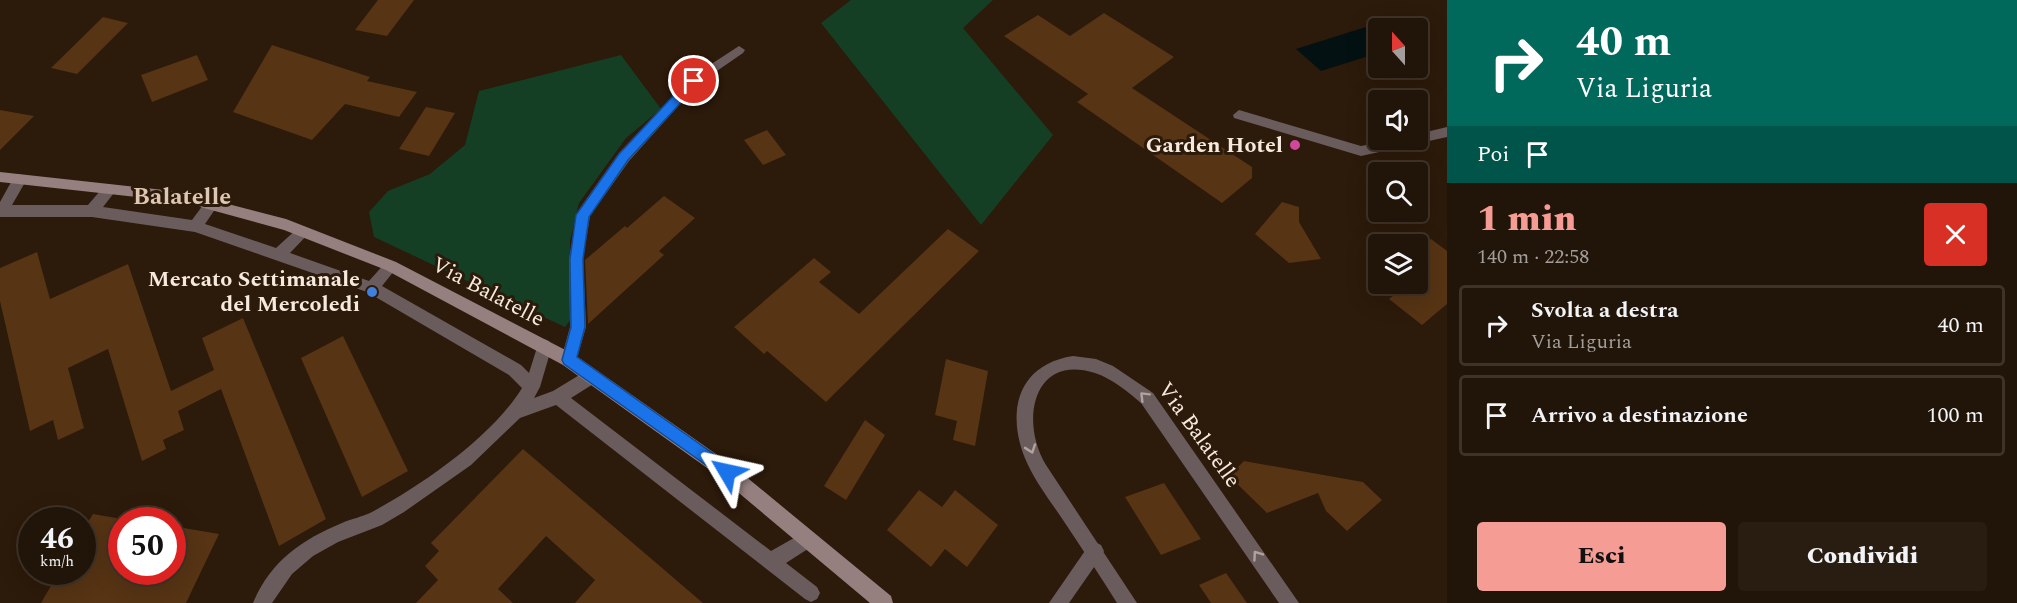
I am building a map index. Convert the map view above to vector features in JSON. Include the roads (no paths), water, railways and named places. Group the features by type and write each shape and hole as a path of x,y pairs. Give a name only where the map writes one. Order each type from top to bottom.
{"main road":[{"name":"Via Balatelle","path":"0,177 182,197 303,232 391,266 569,360 727,472 884,603"}],"street":[{"path":"569,360 578,327 576,259 583,215 624,157 694,81 738,50"},
{"path":"1239,115 1361,151 1368,150"},
{"path":"1428,137 1447,132"},
{"path":"1,211 20,179"},
{"path":"92,211 110,189"},
{"path":"195,226 211,205"},
{"path":"1,211 92,211 195,226 372,288 515,370 532,387"},
{"path":"279,255 303,232"},
{"path":"372,288 391,266"},
{"path":"262,603 267,590 280,572 299,554 325,538 378,518 461,463 515,412 532,387 544,346"},
{"name":"Via Balatelle","path":"1128,603 1031,454 1023,424 1026,393 1041,376 1060,365 1088,364 1122,377 1147,398 1290,603"},
{"path":"515,412 558,397 592,376"},
{"path":"558,397 811,593"},
{"path":"772,561 808,539"},
{"path":"1058,603 1095,551"}],"place":[{"name":"Garden Hotel","path":"1295,145"},
{"name":"Mercato Settimanale del Mercoledi","path":"372,292"}],"district":[{"name":"Balatelle","path":"182,197"}]}
